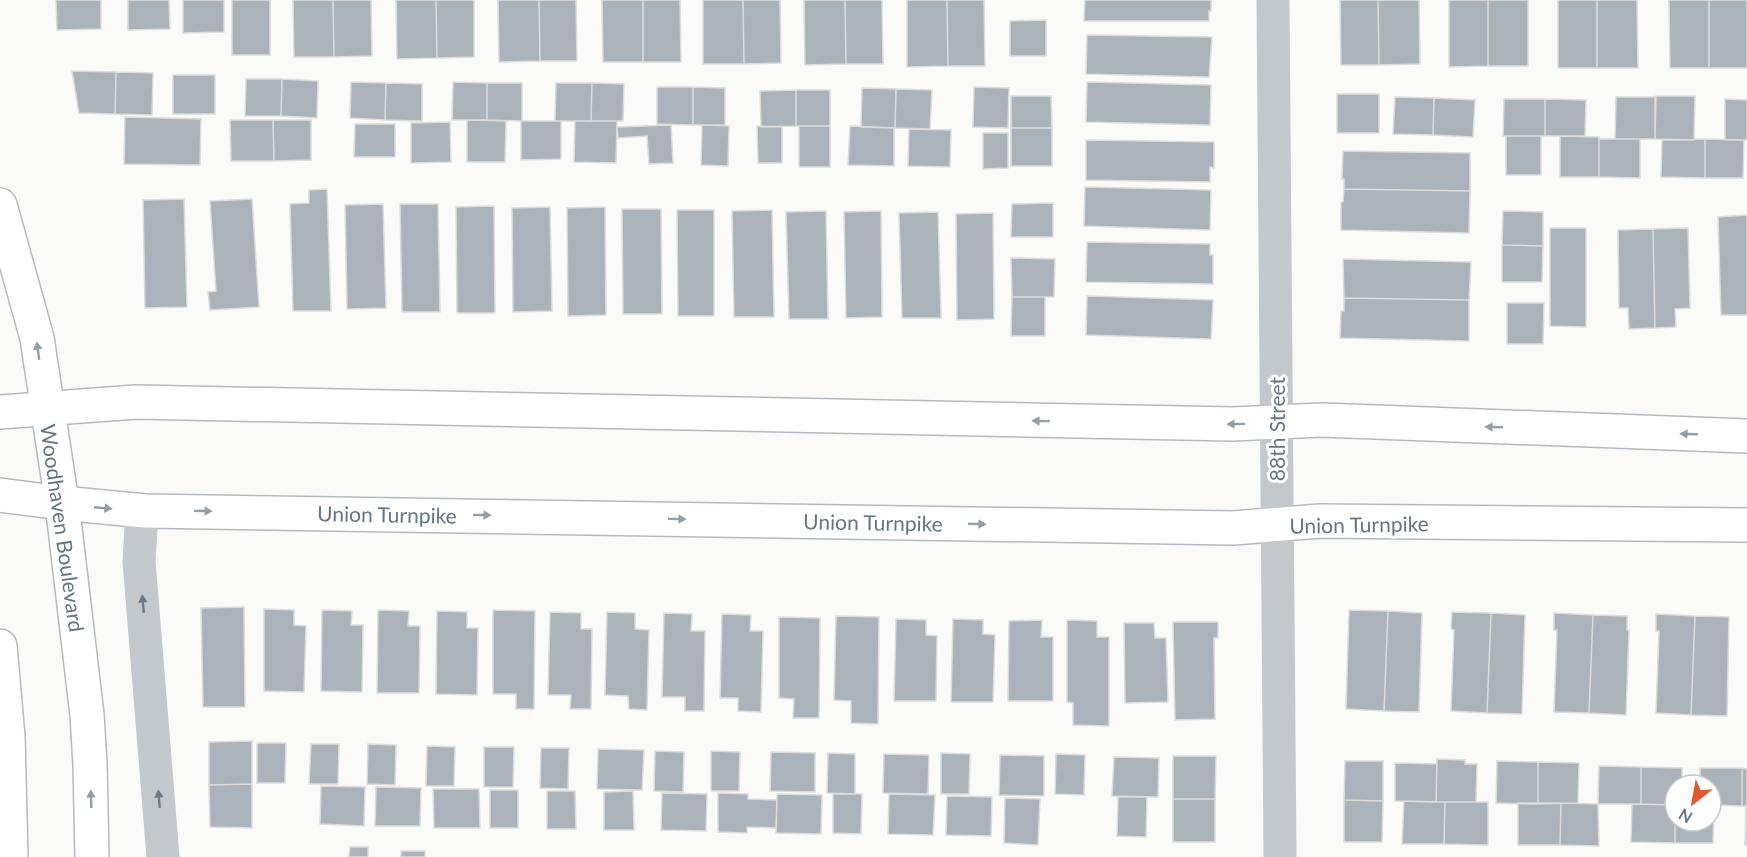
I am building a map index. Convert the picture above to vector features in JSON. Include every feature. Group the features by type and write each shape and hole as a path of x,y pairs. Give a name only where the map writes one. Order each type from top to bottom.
{"main road":[{"name":"Woodhaven Boulevard","path":"0,205 37,338 62,503 87,715 92,857"},
{"path":"0,412 136,402 1221,424 1323,420 1747,436"},
{"name":"Union Turnpike","path":"0,495 145,511 1221,528 1277,526 1320,521 1747,525"},
{"path":"0,646 8,737 10,857"}],"street":[{"name":"88th Street","path":"1273,0 1280,857"},
{"path":"145,511 141,528 139,561 163,857"}],"building":[{"path":"56,0 101,0 101,29 57,30"},
{"path":"128,0 169,0 170,29 128,30"},
{"path":"183,0 224,0 224,32 183,33"},
{"path":"232,0 270,0 270,55 232,55"},
{"path":"293,0 333,0 334,57 294,57"},
{"path":"333,0 371,0 372,56 334,57"},
{"path":"396,0 436,0 437,58 397,59"},
{"path":"436,0 474,0 474,57 437,58"},
{"path":"498,0 539,0 540,61 499,62"},
{"path":"539,0 576,0 577,61 540,61"},
{"path":"602,0 643,0 643,62 603,62"},
{"path":"643,0 680,0 681,62 643,62"},
{"path":"703,0 743,0 744,64 703,64"},
{"path":"743,0 780,0 781,63 744,64"},
{"path":"804,0 845,0 846,64 805,65"},
{"path":"845,0 882,0 883,64 846,64"},
{"path":"907,0 947,0 948,66 907,67"},
{"path":"947,0 984,0 985,66 948,66"},
{"path":"1085,0 1211,0 1211,11 1209,11 1209,21 1084,21"},
{"path":"1340,0 1378,0 1379,65 1341,65"},
{"path":"1378,0 1419,0 1420,64 1379,65"},
{"path":"1449,0 1488,0 1488,66 1449,67"},
{"path":"1488,0 1528,0 1528,66 1488,66"},
{"path":"1558,0 1597,0 1597,68 1558,68"},
{"path":"1597,0 1637,0 1638,68 1597,68"},
{"path":"1669,0 1709,0 1709,68 1670,68"},
{"path":"1709,0 1747,0 1747,68 1709,68"},
{"path":"1046,20 1046,56 1010,56 1010,21"},
{"path":"1087,35 1212,37 1209,77 1086,74"},
{"path":"72,71 116,72 115,114 79,113"},
{"path":"116,72 153,73 152,115 115,114"},
{"path":"173,75 215,75 215,114 173,114"},
{"path":"246,79 282,79 281,116 245,116"},
{"path":"282,79 318,81 317,118 281,116"},
{"path":"351,82 386,83 385,120 350,118"},
{"path":"453,82 487,83 487,120 452,120"},
{"path":"1087,82 1211,85 1210,125 1086,122"},
{"path":"386,83 422,84 422,121 385,120"},
{"path":"487,83 522,83 522,121 487,120"},
{"path":"556,83 592,83 591,121 555,121"},
{"path":"592,83 624,84 623,121 591,121"},
{"path":"657,87 693,87 693,125 657,124"},
{"path":"693,87 725,88 725,125 693,125"},
{"path":"974,87 1009,88 1008,128 973,127"},
{"path":"862,88 896,89 895,128 861,127"},
{"path":"896,89 932,90 930,129 895,128"},
{"path":"796,90 830,90 830,126 796,126"},
{"path":"796,90 796,126 761,127 760,91"},
{"path":"1337,94 1379,94 1379,133 1337,133"},
{"path":"1011,96 1051,96 1052,128 1011,128"},
{"path":"1656,96 1695,96 1694,140 1655,139"},
{"path":"1395,97 1434,98 1433,135 1393,134"},
{"path":"1616,97 1655,97 1655,139 1615,139"},
{"path":"1434,98 1475,100 1473,137 1433,135"},
{"path":"1504,99 1545,99 1545,136 1503,136"},
{"path":"1545,99 1586,100 1585,136 1545,136"},
{"path":"1725,99 1747,100 1747,140 1725,140"},
{"path":"125,117 201,119 200,165 124,164"},
{"path":"230,120 273,120 274,161 231,161"},
{"path":"273,120 311,120 311,160 274,161"},
{"path":"467,120 506,121 505,162 467,162"},
{"path":"521,121 561,121 561,159 521,160"},
{"path":"575,121 617,121 616,163 574,162"},
{"path":"450,122 451,162 411,163 411,123"},
{"path":"355,124 395,124 395,157 354,157"},
{"path":"671,125 673,163 649,164 647,136 618,138 617,127"},
{"path":"702,125 729,126 728,166 701,165"},
{"path":"757,126 782,127 782,163 758,163"},
{"path":"799,126 830,126 830,167 799,167"},
{"path":"850,126 894,128 894,166 848,165"},
{"path":"1011,128 1052,128 1052,166 1011,166"},
{"path":"909,129 951,130 950,167 908,166"},
{"path":"983,133 1008,133 1008,168 983,169"},
{"path":"1506,136 1541,136 1541,175 1506,175"},
{"path":"1560,136 1599,137 1599,177 1560,177"},
{"path":"1599,139 1640,139 1640,178 1599,177"},
{"path":"1705,139 1744,140 1743,178 1705,178"},
{"path":"1705,139 1705,178 1661,177 1662,140"},
{"path":"1086,140 1214,142 1214,168 1210,167 1210,182 1086,180"},
{"path":"1343,151 1470,153 1470,191 1344,189"},
{"path":"1085,187 1211,190 1210,230 1084,226"},
{"path":"327,189 331,311 293,311 290,204 309,203 309,190"},
{"path":"1344,189 1470,191 1469,233 1341,230 1341,202 1343,202"},
{"path":"184,199 187,307 145,308 143,200"},
{"path":"252,199 259,307 210,310 208,292 216,291 210,201"},
{"path":"1053,203 1053,237 1011,237 1012,204"},
{"path":"383,204 386,308 347,309 345,205"},
{"path":"400,204 438,204 440,312 402,312"},
{"path":"494,206 495,313 457,313 456,207"},
{"path":"550,207 552,311 513,312 512,208"},
{"path":"605,207 606,315 568,316 567,208"},
{"path":"622,209 661,209 662,314 623,314"},
{"path":"677,210 714,210 714,316 678,316"},
{"path":"772,210 774,317 734,317 732,211"},
{"path":"826,211 828,319 789,319 786,212"},
{"path":"881,211 882,317 846,318 844,212"},
{"path":"1503,211 1543,212 1543,246 1502,245"},
{"path":"938,212 941,318 902,318 899,213"},
{"path":"993,213 994,319 957,320 956,214"},
{"path":"1747,215 1747,315 1721,315 1718,217"},
{"path":"1550,228 1586,228 1586,327 1550,326"},
{"path":"1688,228 1690,308 1675,309 1676,327 1655,328 1653,229"},
{"path":"1653,229 1655,328 1629,329 1628,308 1619,308 1618,230"},
{"path":"1087,242 1210,244 1210,255 1213,255 1213,284 1086,282"},
{"path":"1502,245 1543,246 1542,282 1502,282"},
{"path":"1011,258 1055,259 1054,297 1012,297"},
{"path":"1343,259 1471,262 1469,300 1344,298"},
{"path":"1087,296 1213,300 1211,339 1086,335"},
{"path":"1012,297 1045,297 1045,336 1011,336"},
{"path":"1344,298 1469,300 1469,341 1340,338"},
{"path":"1507,303 1544,303 1543,344 1507,344"},
{"path":"244,607 245,707 203,707 201,608"},
{"path":"264,609 294,610 294,625 306,626 304,692 264,691"},
{"path":"322,610 352,611 351,625 363,625 362,692 321,691"},
{"path":"378,610 409,611 408,626 420,626 419,693 377,693"},
{"path":"493,610 535,611 534,709 516,709 516,694 493,694"},
{"path":"1349,610 1388,611 1384,711 1346,709"},
{"path":"437,611 467,612 467,628 478,628 477,695 436,694"},
{"path":"1388,611 1422,613 1419,712 1384,711"},
{"path":"550,612 581,613 581,629 592,629 591,709 570,709 571,695 548,695"},
{"path":"607,612 635,613 635,629 649,630 647,710 629,709 628,696 605,695"},
{"path":"1452,612 1491,613 1487,713 1451,711 1454,630 1451,629"},
{"path":"664,613 692,614 691,631 705,631 704,711 685,711 685,697 662,697"},
{"path":"1491,613 1525,615 1522,714 1487,713"},
{"path":"1554,613 1593,615 1589,713 1554,712 1557,630 1554,630"},
{"path":"722,614 751,615 750,631 763,631 761,712 738,711 738,698 720,698"},
{"path":"1656,614 1695,616 1691,715 1656,713 1659,631 1656,631"},
{"path":"1593,615 1627,616 1627,630 1629,630 1626,715 1589,713"},
{"path":"836,616 879,617 878,724 851,723 851,701 834,700"},
{"path":"1695,616 1729,617 1727,716 1691,715"},
{"path":"779,617 820,618 819,718 793,718 794,699 779,698"},
{"path":"896,619 926,620 926,635 937,636 936,701 894,701"},
{"path":"953,619 983,620 983,634 995,635 993,702 951,702"},
{"path":"1042,620 1041,637 1053,637 1053,701 1008,701 1009,621"},
{"path":"1067,620 1097,621 1097,637 1109,637 1109,726 1073,725 1073,703 1067,702"},
{"path":"1173,622 1218,622 1218,638 1214,638 1215,719 1175,720"},
{"path":"1124,623 1154,623 1155,638 1166,638 1168,702 1125,703"},
{"path":"252,741 252,784 209,785 209,742"},
{"path":"257,743 286,743 285,783 257,783"},
{"path":"311,744 339,744 338,784 309,784"},
{"path":"368,744 396,745 395,785 367,784"},
{"path":"427,746 455,747 454,786 426,786"},
{"path":"484,747 514,747 513,787 484,787"},
{"path":"541,748 569,748 568,789 540,788"},
{"path":"598,749 644,750 642,790 597,789"},
{"path":"655,751 684,752 683,792 654,791"},
{"path":"711,751 740,752 739,791 711,791"},
{"path":"771,752 815,753 815,792 770,791"},
{"path":"828,753 855,754 855,794 827,793"},
{"path":"941,753 970,754 969,794 941,794"},
{"path":"884,754 929,755 928,794 883,793"},
{"path":"1056,754 1085,755 1084,795 1055,794"},
{"path":"1000,755 1044,756 1044,796 999,795"},
{"path":"1173,756 1216,756 1215,799 1173,799"},
{"path":"1114,757 1159,758 1158,797 1112,796"},
{"path":"1437,759 1465,760 1465,764 1477,764 1476,802 1436,802"},
{"path":"1345,761 1383,761 1383,801 1344,800"},
{"path":"1497,761 1538,762 1538,804 1496,803"},
{"path":"1538,762 1579,763 1578,803 1538,804"},
{"path":"1395,763 1437,764 1436,802 1395,801"},
{"path":"1599,766 1641,767 1641,804 1598,804"},
{"path":"1641,767 1682,768 1682,773 1663,773 1663,805 1641,804"},
{"path":"1700,768 1742,768 1742,806 1723,805 1723,773 1700,773"},
{"path":"1742,768 1747,769 1747,806 1742,806"},
{"path":"252,784 252,828 210,827 209,785"},
{"path":"321,786 365,787 364,826 320,824"},
{"path":"376,787 421,788 420,826 375,826"},
{"path":"433,789 479,789 480,828 434,828"},
{"path":"490,790 518,790 518,828 490,828"},
{"path":"547,791 575,791 576,829 547,829"},
{"path":"633,791 634,830 604,830 604,792"},
{"path":"662,793 707,794 706,831 661,830"},
{"path":"718,793 748,794 748,799 777,800 776,828 747,827 747,833 718,832"},
{"path":"777,794 822,795 821,834 776,833"},
{"path":"833,794 862,794 861,834 833,833"},
{"path":"889,794 935,795 933,835 888,834"},
{"path":"947,796 992,797 991,836 946,835"},
{"path":"1118,797 1147,797 1146,837 1117,836"},
{"path":"1005,798 1040,799 1038,845 1004,843"},
{"path":"1173,799 1215,799 1215,842 1173,842"},
{"path":"1344,800 1383,801 1382,842 1344,842"},
{"path":"1404,801 1445,802 1444,844 1402,844"},
{"path":"1445,802 1488,802 1488,845 1444,844"},
{"path":"1518,803 1561,803 1560,845 1518,845"},
{"path":"1561,803 1598,804 1599,846 1560,845"},
{"path":"1632,804 1663,805 1663,833 1675,833 1675,843 1631,842"},
{"path":"1746,806 1747,845 1745,845"},
{"path":"1675,833 1713,833 1713,843 1675,843"},
{"path":"350,847 368,847 368,857 349,857"},
{"path":"401,851 425,851 425,857 401,857"}]}
